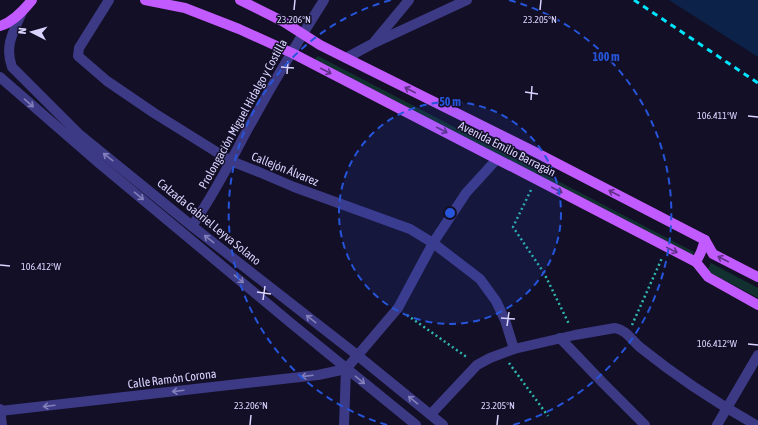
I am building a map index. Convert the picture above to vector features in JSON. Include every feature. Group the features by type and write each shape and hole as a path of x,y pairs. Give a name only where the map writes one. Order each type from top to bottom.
{"main road":[{"name":"Calzada Gabriel Leyva Solano","path":"0,26 6,24 22,12 32,0"},
{"name":"Avenida Emilio Barragán","path":"145,0 185,8 239,29 292,53 666,248 696,262 708,277 758,305"},
{"name":"Avenida Emilio Barragán","path":"240,0 284,22 302,34 346,58 705,240 713,254 758,277"},
{"path":"696,262 705,240"}],"street":[{"name":"Callejón Álvarez","path":"109,0 79,48 78,56 112,85 231,161 294,187 410,229 433,243 480,279 496,301 505,320 514,349"},
{"name":"Prolongación Miguel Hidalgo y Costilla","path":"192,226 202,212 302,34 324,0"},
{"path":"372,44 409,0"},
{"path":"346,58 372,44 467,0"},
{"name":"Calzada Gabriel Leyva Solano","path":"22,12 9,41 9,57 12,67 80,135 443,425"},
{"name":"Calzada Gabriel Leyva Solano","path":"0,77 100,164 346,369 416,425"},
{"path":"344,425 346,369 398,308 433,243 466,193 497,159"},
{"path":"431,414 477,365 502,353 560,338 615,328 622,329 637,345 670,371 727,409 756,425"},
{"path":"560,338 645,425"},
{"path":"717,425 758,355"},
{"name":"Calle Ramón Corona","path":"0,411 318,375 346,369"},
{"path":"0,411 2,425"}],"path":[{"path":"536,179 513,227 544,273 575,335"},
{"path":"628,334 666,248"},
{"path":"398,308 477,365"},
{"path":"502,353 548,416"}],"green space":[{"path":"318,56 694,252 692,258 313,61"},
{"path":"711,263 758,288 758,298 707,271"}],"water":[{"path":"669,0 758,0 758,57"}],"railway":[{"path":"634,0 758,83"}]}
